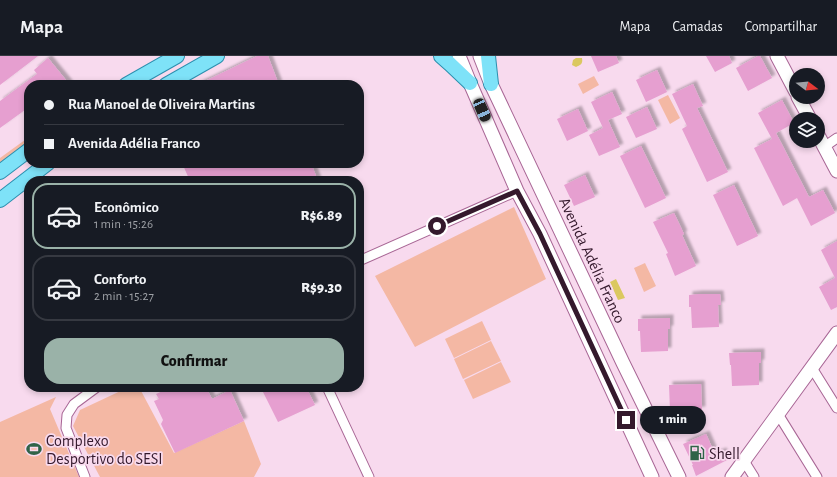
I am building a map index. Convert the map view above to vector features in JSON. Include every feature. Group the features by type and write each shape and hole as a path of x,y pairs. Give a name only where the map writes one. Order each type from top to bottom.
{"main road":[{"path":"133,80 169,56"},
{"path":"135,80 177,56"},
{"path":"175,80 217,56"},
{"path":"200,66 226,56"},
{"path":"441,56 470,83"},
{"path":"459,56 517,191 540,234 652,477"},
{"name":"Avenida Adélia Franco","path":"480,56 491,84 623,364 679,477"},
{"path":"488,56 491,84"},
{"path":"777,56 789,79"},
{"path":"825,148 837,171"},
{"path":"0,172 24,154"},
{"path":"31,176 42,168"},
{"path":"0,200 24,182"},
{"path":"732,477 837,333"}],"street":[{"path":"825,146 837,138"},
{"path":"364,259 517,191"},
{"path":"812,368 837,408"},
{"path":"85,477 66,428 67,415 74,404 90,392"},
{"path":"329,392 369,477"},
{"path":"778,414 817,477"},
{"path":"744,461 754,477"}],"shaded area":[{"path":"576,58 582,58 582,62 576,67 572,65 573,60"},
{"path":"594,76 599,85 583,94 578,84"},
{"path":"668,95 680,118 670,124 658,100"},
{"path":"24,141 24,150 0,168 0,158"},
{"path":"514,207 546,279 415,347 375,276"},
{"path":"645,263 656,286 644,292 634,268"},
{"path":"616,279 625,298 618,300 610,282"},
{"path":"482,321 491,340 454,358 445,339"},
{"path":"491,341 501,361 463,379 454,359"},
{"path":"501,362 511,382 473,399 464,380"},
{"path":"118,392 142,392 174,453 244,421 261,464 254,477 100,477 73,426 80,410"},
{"name":"Complexo Desportivo do SESI","path":"56,397 50,409 79,477 0,477 0,422"}],"building":[{"path":"0,56 38,56 0,85"},
{"path":"257,56 268,56 277,80 207,80"},
{"path":"591,56 616,56 619,63 598,72"},
{"path":"706,56 729,56 732,63 715,72"},
{"path":"760,56 772,78 748,91 736,68"},
{"path":"48,58 66,80 29,80 37,74 34,70"},
{"path":"657,70 667,92 646,102 636,80"},
{"path":"24,83 24,111 0,128 0,101"},
{"path":"693,84 703,106 697,108 728,172 707,182 682,129 687,126 672,94"},
{"path":"612,92 622,114 608,120 620,147 599,156 589,135 603,128 591,102"},
{"path":"782,100 789,113 789,126 776,133 809,197 823,190 835,213 811,226 797,198 783,206 754,148 772,139 758,113"},
{"path":"647,107 657,129 636,138 626,117"},
{"path":"578,109 588,131 567,141 557,119"},
{"path":"641,146 666,198 645,208 620,156"},
{"path":"184,168 313,168 316,176 188,176"},
{"path":"585,175 595,197 574,206 564,185"},
{"path":"734,185 758,236 737,246 713,195"},
{"path":"674,213 696,266 675,276 666,254 668,253 653,222"},
{"path":"837,241 837,307 831,310 819,287 835,278 821,250"},
{"path":"720,294 721,305 718,305 719,327 692,328 689,295"},
{"path":"670,318 670,329 668,329 668,351 641,352 638,319"},
{"path":"761,352 761,363 759,363 759,385 732,386 729,353"},
{"path":"701,384 702,410 670,411 669,385"},
{"path":"161,392 208,392 212,399 226,392 231,392 244,421 175,453 161,424 163,420 154,401 159,399 156,394"},
{"path":"263,392 308,392 315,405 278,422"},
{"name":"Shell","path":"706,434 715,454 723,451 727,460 696,476 693,465 683,444"}],"place":[{"name":"Complexo Desportivo do SESI","path":"34,449"},
{"name":"Shell","path":"697,453"}],"route":[{"path":"437,226 517,191 540,234 626,420"}]}
